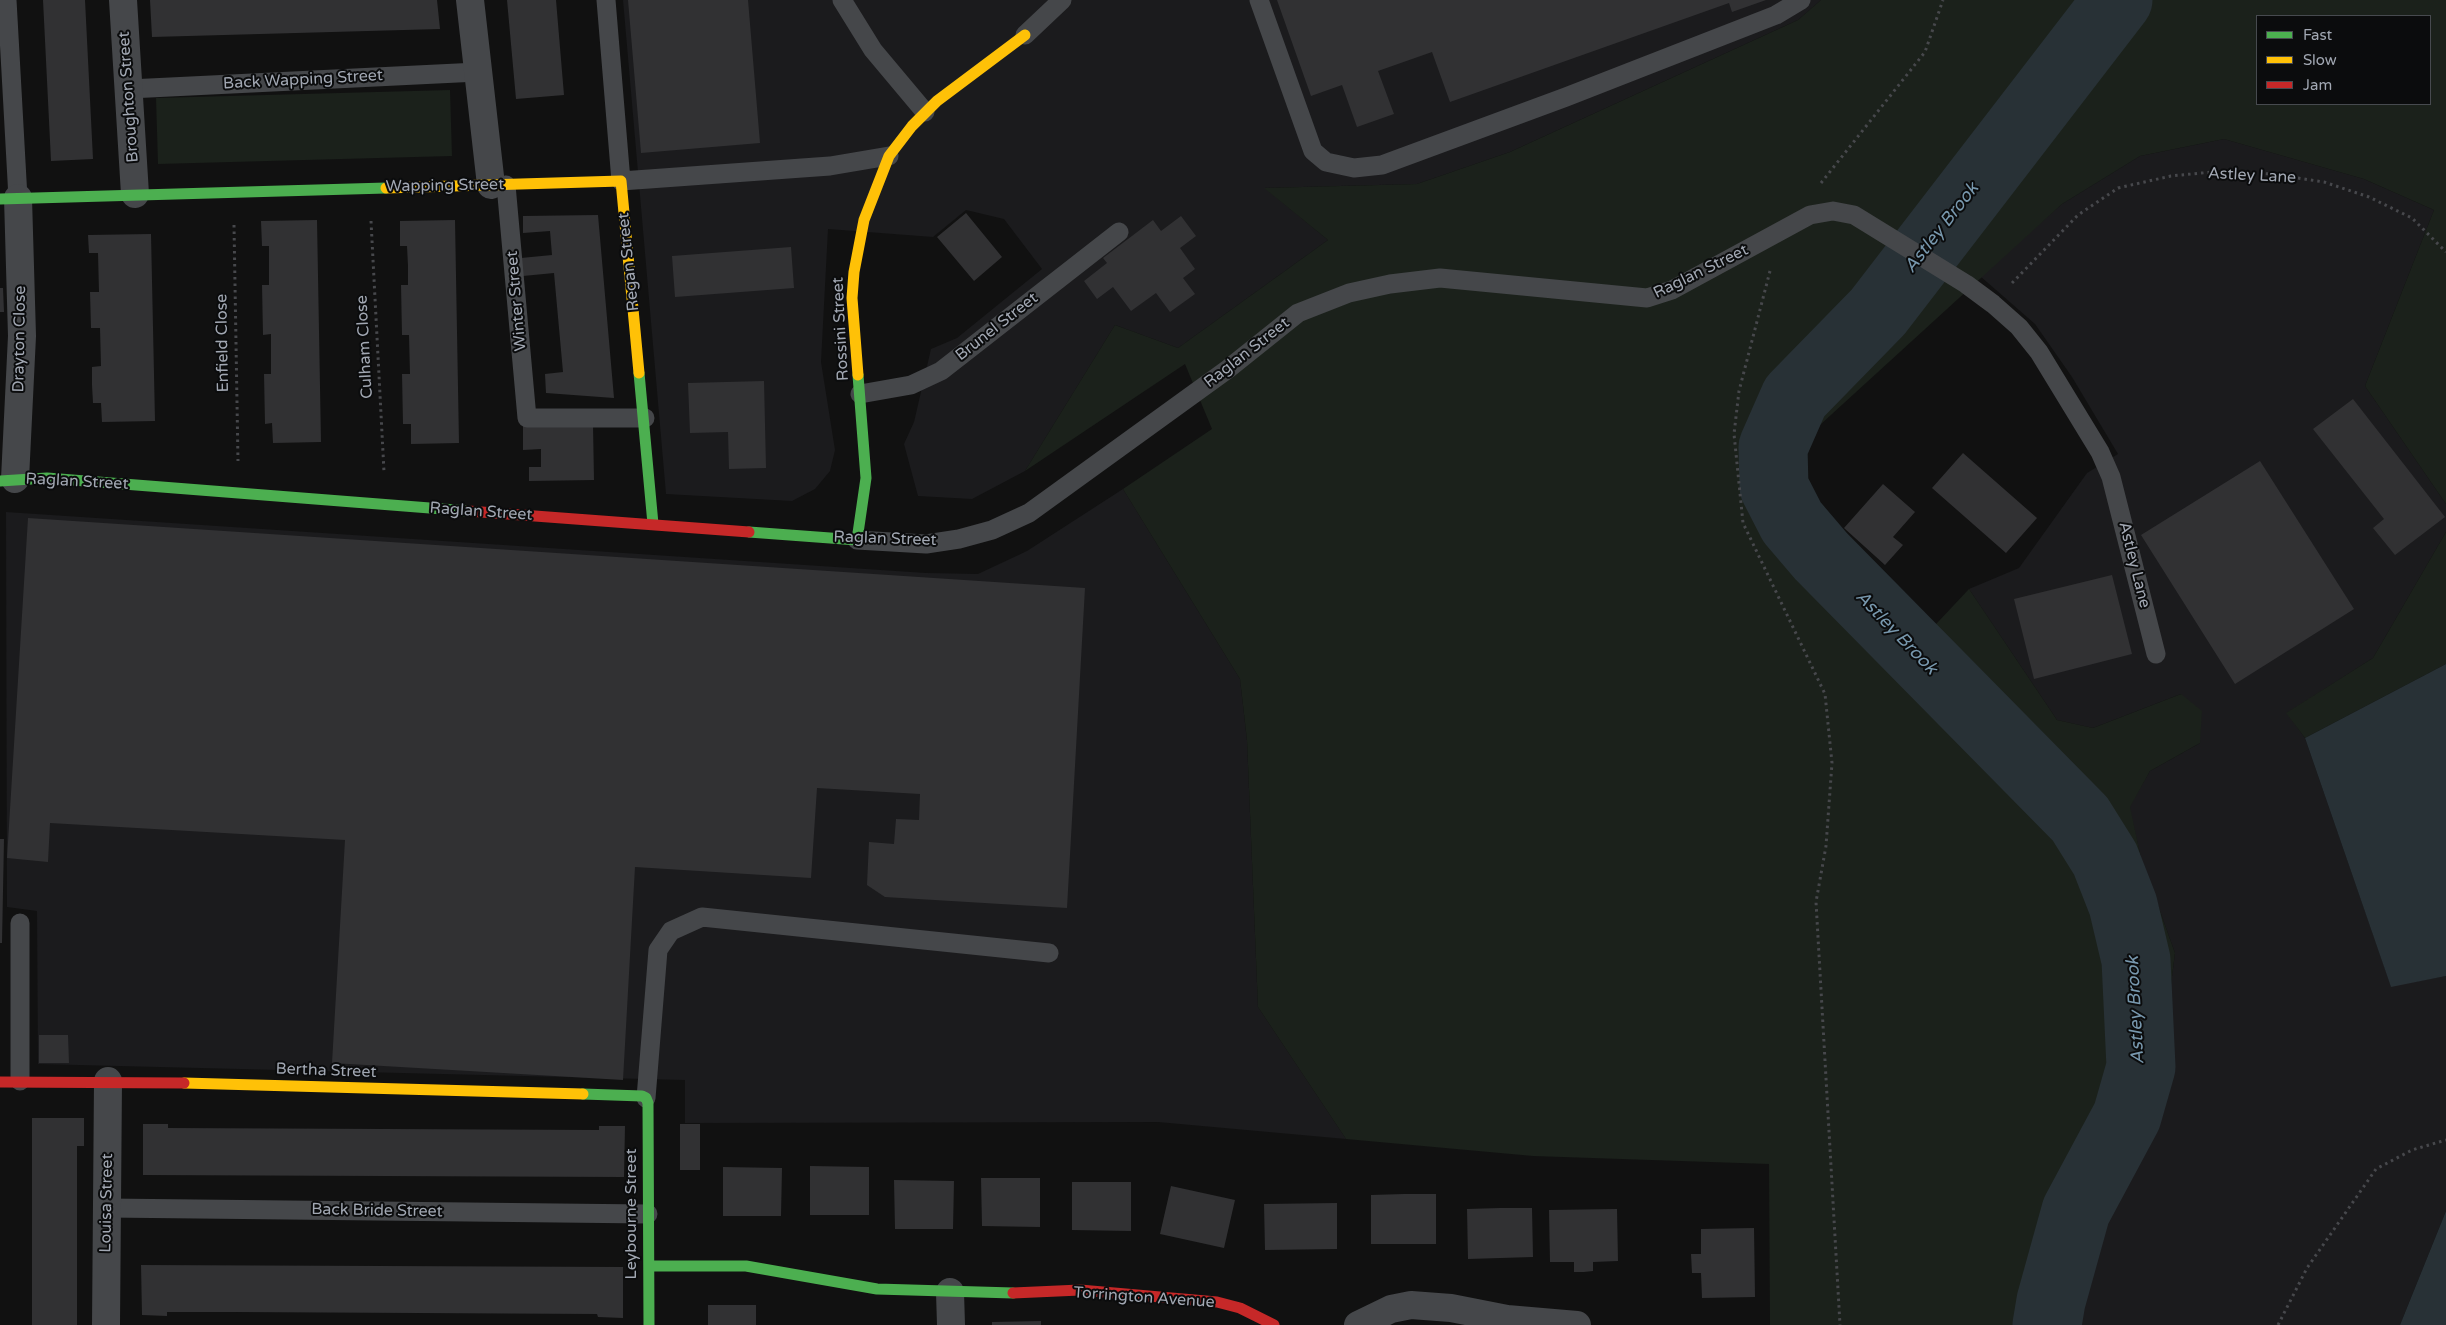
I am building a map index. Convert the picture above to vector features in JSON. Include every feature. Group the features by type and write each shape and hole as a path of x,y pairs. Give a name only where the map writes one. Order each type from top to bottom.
{"street":[{"name":"Broughton Street","path":"123,0 136,194"},
{"name":"Winter Street","path":"470,0 478,72 498,185"},
{"name":"Rossini Street","path":"857,540 866,478 852,298 854,272 864,220 889,156 912,126 925,112 1026,35"},
{"name":"Wapping Street","path":"9,199 622,182"},
{"name":"Regan Street","path":"622,182 645,418 653,524"},
{"name":"Drayton Close","path":"8,480 22,336 9,199"},
{"name":"Raglan Street","path":"8,480 47,478 857,540"},
{"name":"Bertha Street","path":"0,1082 108,1081 642,1096 647,1100"},
{"name":"Louisa Street","path":"106,1325 108,1081"},
{"name":"Leybourne Street","path":"647,1100 649,1325"},
{"name":"Torrington Avenue","path":"648,1266 746,1266 854,1286 950,1292 1031,1294 1080,1290 1217,1302 1240,1308 1274,1325"},
{"path":"950,1292 951,1325"},
{"path":"1358,1325 1391,1309 1411,1305 1451,1308 1545,1324 1577,1325"}],"lane":[{"path":"8,0 9,199"},
{"name":"Regan Street","path":"606,0 622,182"},
{"path":"842,0 873,50 925,112"},
{"path":"1026,35 1062,0"},
{"path":"1259,0 1313,151 1326,162 1354,168 1382,165 1557,100 1776,14 1801,0"},
{"name":"Back Wapping Street","path":"129,89 478,72"},
{"name":"Wapping Street","path":"622,182 830,166 889,156"},
{"name":"Winter Street","path":"498,185 527,418 645,418"},
{"name":"Raglan Street","path":"857,540 926,544 959,539 992,530 1029,513 1228,369 1298,313 1349,293 1390,284 1440,278 1647,298 1672,290 1810,215 1833,211 1854,215"},
{"name":"Astley Lane","path":"1854,215 1966,284 2019,327 2040,352 2100,452 2111,477 2156,654"},
{"name":"Brunel Street","path":"860,394 911,385 941,370 1119,232"},
{"path":"647,1100 658,950 671,931 702,917 1048,954"},
{"path":"20,923 20,1081"},
{"name":"Back Bride Street","path":"107,1208 648,1214"}],"path":[{"path":"1840,1325 1816,902 1826,846 1832,763 1825,694 1743,523 1734,434 1739,391 1783,230 1924,52 1943,0"},
{"name":"Astley Lane","path":"1993,304 2078,215 2118,188 2171,176 2223,171 2272,174 2324,182 2369,197 2412,218 2446,252"},
{"name":"Culham Close","path":"370,188 385,505"},
{"name":"Enfield Close","path":"233,192 238,494"},
{"path":"2278,1325 2307,1268 2376,1169 2412,1150 2446,1140"}],"shaded area":[{"path":"623,0 1821,0 1798,20 1510,152 1417,184 1265,188 1328,240 1178,348 1115,325 1025,471 972,499 918,496 904,444 914,422 931,349 957,338 1042,269 1004,219 966,210 933,237 828,229 821,362 835,450 830,471 815,489 792,501 666,494"},
{"path":"1821,0 2446,0 2446,504 2365,386 2434,210 2364,179 2224,139 2140,156 2062,204 1786,456 1791,498 1922,639 1969,589 2057,720 2093,728 2181,694 2202,711 2200,743 2150,771 2130,807 2141,858 2175,953 2155,1109 2075,1291 2076,1325 1770,1325 1769,1164 1533,1156 1346,1139 1258,1007 1247,740 1240,679 1123,489 1212,429 1185,364 1025,471 1115,325 1178,348 1328,240 1264,188 1417,184 1510,152 1798,20"},
{"path":"450,90 452,156 158,164 156,98"},
{"path":"2224,139 2364,179 2434,210 2365,386 2446,504 2446,532 2373,658 2287,713 2305,738 2391,986 2446,976 2446,1211 2400,1325 2076,1325 2075,1291 2155,1109 2175,953 2141,858 2129,807 2150,771 2200,743 2181,694 2093,728 2057,720 1969,589 2019,568 2087,473 2118,454 2072,377 2035,324 1980,276 2062,204 2140,156"},
{"path":"1123,489 1240,679 1247,740 1258,1007 1346,1139 1158,1122 685,1123 685,1080 38,1064 37,911 7,907 6,512 926,573 978,574 1027,551"},
{"path":"2446,532 2446,664 2305,738 2286,713 2373,658"},
{"path":"2446,664 2446,976 2391,987 2305,738"},
{"path":"2446,1211 2446,1325 2400,1325"}],"building":[{"path":"43,0 85,0 93,159 51,161"},
{"path":"150,0 437,0 440,29 152,37"},
{"path":"507,0 556,0 564,95 516,99"},
{"path":"628,0 748,0 760,143 641,153"},
{"path":"1277,0 1766,0 1732,12 1729,3 1450,102 1432,52 1378,71 1394,114 1357,127 1342,85 1311,96"},
{"path":"966,213 1002,257 974,281 937,237"},
{"path":"598,215 614,398 546,393 545,374 563,372 554,273 523,276 521,258 552,255 550,231 523,233 523,216"},
{"path":"1181,216 1196,236 1180,248 1195,269 1183,278 1195,294 1170,312 1156,293 1131,311 1113,287 1097,299 1084,281 1107,263 1103,258 1153,220 1161,231"},
{"path":"317,220 321,442 273,443 272,423 265,424 264,374 271,374 271,334 263,335 262,285 269,285 269,246 262,246 261,221"},
{"path":"455,220 459,443 411,444 411,424 403,424 402,374 410,374 409,335 402,335 401,285 408,285 408,266 407,246 400,246 400,221"},
{"path":"151,234 155,421 102,422 101,403 93,403 92,385 92,367 101,366 100,328 91,328 90,292 99,292 98,253 89,253 88,235"},
{"path":"791,247 794,288 675,297 672,256"},
{"path":"0,288 3,288 4,312 0,312"},
{"path":"764,381 766,468 729,469 728,432 690,433 688,383"},
{"path":"2353,399 2445,517 2395,555 2373,528 2384,519 2313,429"},
{"path":"523,425 593,425 594,480 529,481 529,467 541,467 541,449 523,450"},
{"path":"1963,453 2037,518 2006,553 1932,488"},
{"path":"2260,461 2354,609 2235,684 2141,535"},
{"path":"1883,484 1915,512 1893,537 1903,545 1885,565 1844,528"},
{"path":"28,518 1085,588 1067,908 885,897 867,885 869,842 894,844 896,819 919,820 920,794 817,788 811,878 635,867 623,1080 332,1063 345,840 50,823 48,862 7,858"},
{"path":"2112,575 2132,654 2034,679 2014,599"},
{"path":"0,839 4,839 2,943 0,943"},
{"path":"39,1035 68,1035 69,1063 39,1063"},
{"path":"32,1118 84,1118 84,1146 77,1146 77,1325 32,1325"},
{"path":"143,1124 168,1124 168,1128 599,1130 599,1126 625,1126 624,1177 143,1175"},
{"path":"680,1124 700,1124 700,1170 680,1170"},
{"path":"810,1166 869,1167 869,1215 810,1215"},
{"path":"723,1167 782,1168 781,1216 723,1216"},
{"path":"981,1178 1040,1178 1040,1227 982,1226"},
{"path":"894,1180 954,1181 953,1229 895,1229"},
{"path":"1072,1182 1131,1182 1131,1231 1072,1230"},
{"path":"1171,1186 1235,1200 1224,1248 1160,1234"},
{"path":"1436,1194 1436,1244 1371,1244 1371,1195"},
{"path":"1337,1203 1337,1249 1265,1250 1264,1204"},
{"path":"1532,1208 1533,1257 1468,1259 1467,1209"},
{"path":"1617,1209 1618,1261 1593,1262 1593,1271 1584,1272 1574,1272 1574,1262 1550,1262 1549,1210"},
{"path":"1754,1228 1755,1297 1702,1298 1701,1273 1692,1273 1691,1254 1701,1254 1701,1229"},
{"path":"141,1265 623,1267 623,1318 598,1317 597,1314 167,1312 167,1316 142,1315"},
{"path":"708,1305 756,1305 756,1325 708,1325"},
{"path":"1041,1321 1041,1325 992,1325 992,1322"}],"waterway":[{"name":"Astley Brook","path":"2047,1325 2051,1301 2076,1211 2127,1116 2141,1067 2136,960 2123,905 2105,859 2080,819 1821,556 1792,522 1774,487 1773,447 1795,397 1878,312 2118,0"}],"traffic: fast":[{"path":"0,199 386,188"},
{"path":"639,373 653,524"},
{"path":"749,532 857,540 866,478 858,375"},
{"path":"0,481 47,478 468,511"},
{"path":"583,1094 642,1096 646,1098 648,1103 649,1325"},
{"path":"649,1266 746,1266 877,1289 1013,1293"}],"traffic: slow":[{"path":"858,375 852,298 854,272 864,220 889,156 912,126 937,101 1025,35"},
{"path":"386,188 621,181 639,373"},
{"path":"184,1083 583,1094"}],"traffic: jam":[{"path":"468,511 749,532"},
{"path":"0,1082 184,1083"},
{"path":"1013,1293 1080,1290 1217,1302 1240,1308 1274,1325"}]}
